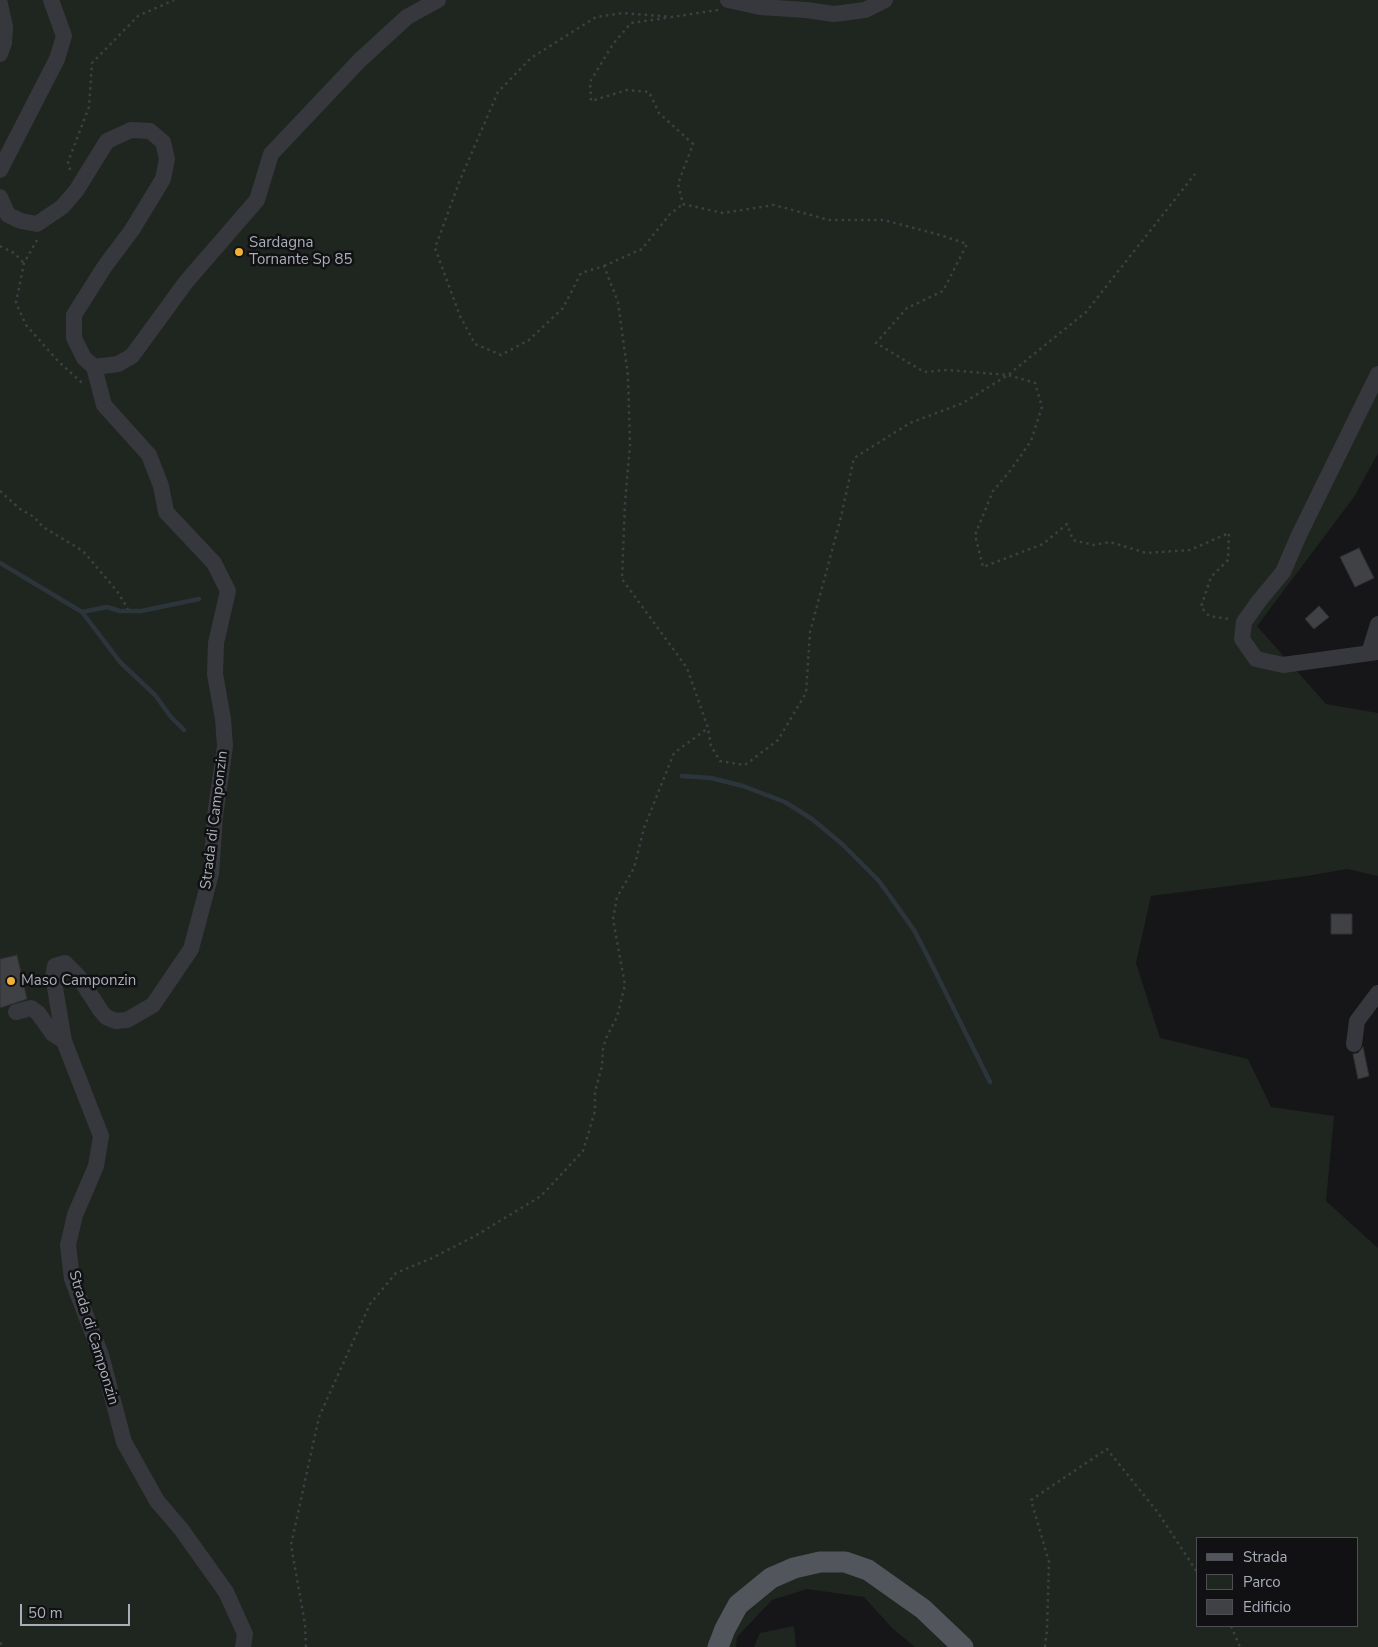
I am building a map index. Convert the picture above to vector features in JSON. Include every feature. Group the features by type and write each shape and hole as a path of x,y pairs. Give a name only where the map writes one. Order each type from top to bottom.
{"main road":[{"path":"718,1647 738,1605 771,1578 794,1568 820,1562 845,1562 868,1570 923,1609 963,1647"}],"street":[{"path":"0,170 57,59 64,36 51,0"},
{"path":"0,197 8,215 21,222 37,224 62,207 76,191 106,141 131,130 150,131 163,142 168,159 163,179 132,230 105,266 74,315 74,338 84,358 94,367 118,364 132,356 186,282 256,200 271,154 360,60 408,17 438,0"},
{"path":"725,4 834,14 866,10 885,0"},
{"path":"0,4 5,27 4,43 0,54"},
{"name":"Strada di Camponzin","path":"94,367 104,405 149,455 161,486 166,512 214,563 228,591 216,643 215,674 223,719 225,746 215,816 211,874 191,949 153,1005 127,1020 116,1021 106,1017 100,1011 78,976 65,963 55,966 54,976 64,1042 101,1136 96,1166 75,1215 68,1245 72,1279 101,1355 124,1442 157,1501 181,1529 226,1592 245,1634 243,1647"},
{"path":"1378,374 1299,535 1283,572 1244,622 1242,639 1256,659 1283,665 1374,652 1378,624"},
{"path":"1354,1044 1357,1022 1378,994"},
{"path":"16,1012 31,1008 38,1013 53,1034 64,1042"}],"path":[{"path":"76,191 68,162 88,107 92,63 138,16 174,0"},
{"path":"683,204 678,184 693,144 659,113 648,92 627,90 592,101 590,82 613,44 631,23 672,17 725,4"},
{"path":"672,17 622,13 596,17 531,58 498,92 460,180 435,248 460,316 475,344 500,355 529,340 563,308 581,273 604,266 642,248 670,214 683,204"},
{"path":"604,266 618,302 628,376 630,445 622,579 686,668 708,728 711,746 720,761 745,765 778,740 806,693 810,632 840,521 854,458 910,422 963,402 1008,375 1086,312 1195,174"},
{"path":"683,204 723,213 774,205 829,220 884,220 967,244 943,291 907,308 876,343 924,372 947,370 1008,375 1035,383 1042,407 1031,440 1010,471 993,491 975,535 983,567 1043,544 1067,524 1073,540 1094,544 1110,542 1146,553 1190,550 1229,533 1228,560 1211,577 1200,607 1209,616 1232,620"},
{"path":"0,246 14,253 24,263 16,303 26,325 57,360 84,386"},
{"path":"0,491 20,509 34,517 43,527 82,551 117,591 128,609"},
{"path":"306,1647 305,1624 291,1545 320,1417 370,1304 396,1273 430,1259 475,1236 541,1196 584,1151 596,1111 595,1092 602,1066 603,1048 617,1016 625,985 613,919 617,897 634,868 644,828 674,753 708,728"},
{"path":"1045,1647 1049,1562 1031,1500 1107,1448 1159,1514 1196,1570"},
{"path":"1231,1627 1240,1647"},
{"path":"0,1643 5,1647"}],"green space":[{"path":"0,0 1378,0 1378,453 1354,497 1257,626 1326,704 1378,713 1378,876 1347,869 1151,896 1136,963 1160,1038 1248,1059 1271,1107 1334,1116 1326,1201 1378,1248 1378,1647 974,1647 928,1603 871,1563 791,1561 710,1647 0,1647"},
{"path":"821,1569 865,1576 953,1647 915,1647 892,1628 864,1597 807,1589 772,1600 737,1637 736,1647 725,1647 743,1609 775,1584"},
{"path":"794,1626 796,1647 754,1647 760,1633"}],"building":[{"path":"1359,548 1374,578 1355,587 1340,557"},
{"path":"1319,606 1329,617 1314,629 1305,619"},
{"path":"1331,914 1352,914 1352,934 1331,934"},
{"name":"Maso Camponzin","path":"17,955 27,999 0,1008 0,959"},
{"path":"1363,1047 1369,1076 1358,1079 1353,1054 1358,1053"}],"waterway":[{"path":"0,563 82,612 120,662 155,695 171,717 184,730"},
{"path":"82,612 107,607 120,611 141,611 199,599"},
{"path":"682,776 711,778 743,786 785,802 812,819 842,844 879,881 914,930 990,1082"}],"place":[{"name":"Sardagna Tornante Sp 85","path":"239,252"},
{"name":"Maso Camponzin","path":"11,981"}]}
